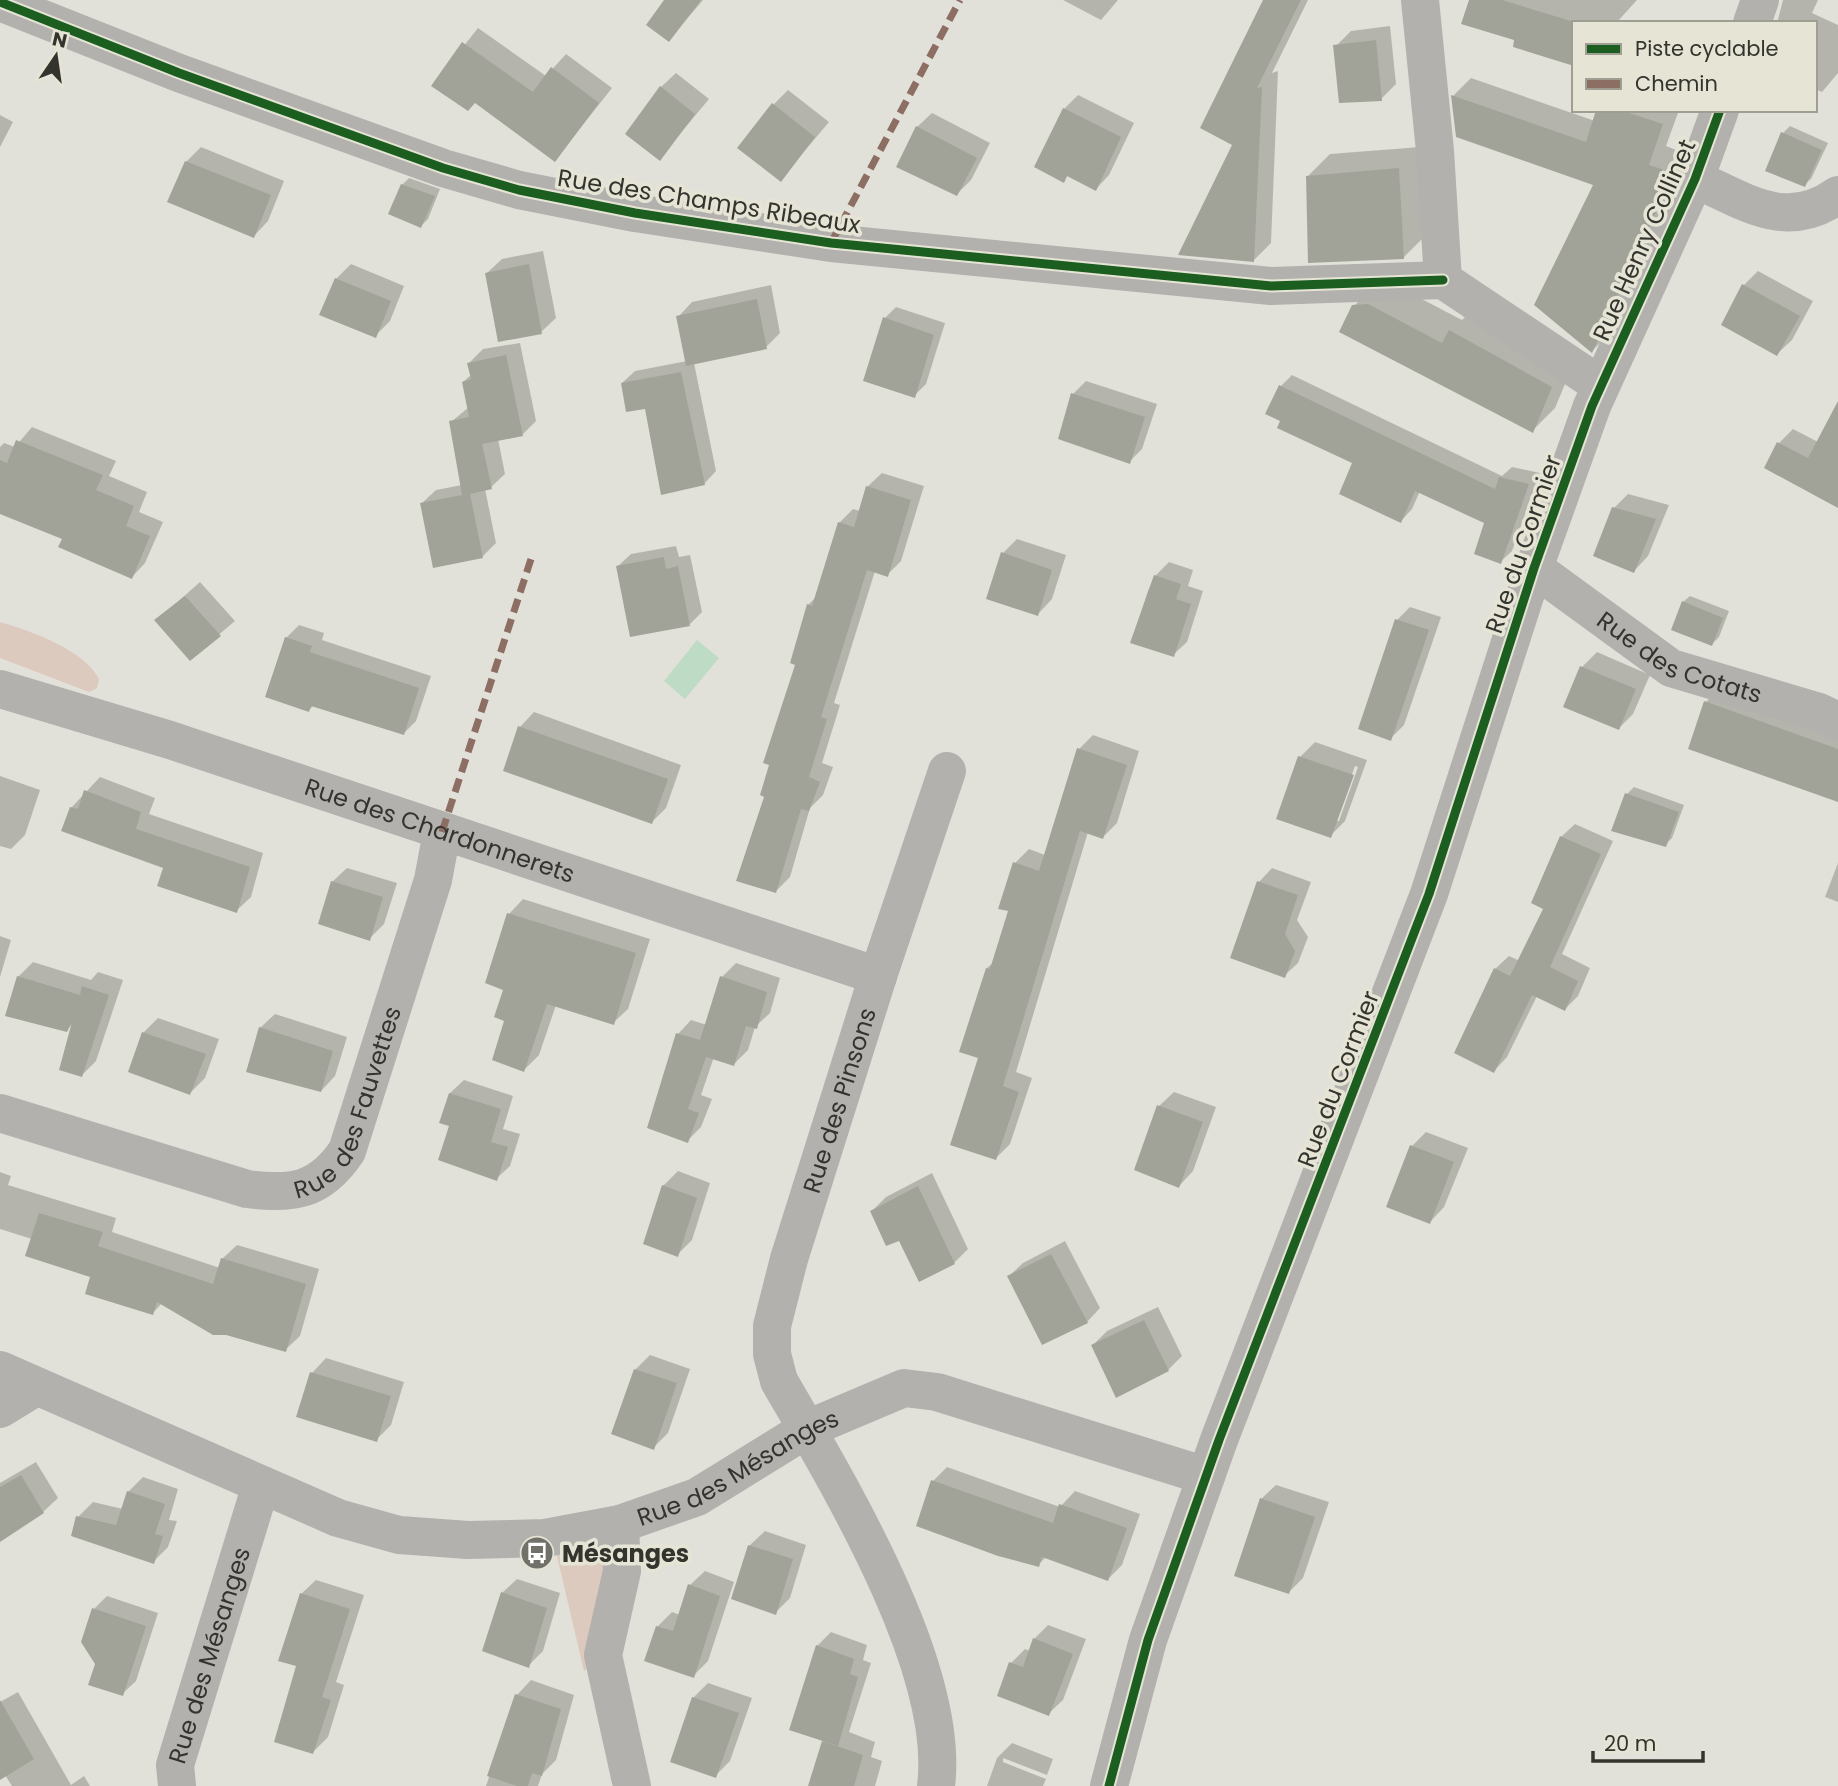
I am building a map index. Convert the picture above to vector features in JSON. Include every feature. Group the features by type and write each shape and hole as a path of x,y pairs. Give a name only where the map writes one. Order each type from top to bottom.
{"street":[{"path":"1420,0 1435,152 1443,280 1600,385"},
{"path":"1753,21 1760,0"},
{"name":"Rue des Champs Ribeaux","path":"0,2 180,73 443,168 519,190 635,213 831,243 1272,286 1443,280"},
{"name":"Rue Henry Collinet","path":"1600,385 1695,179 1719,112"},
{"path":"1695,179 1752,205 1794,215 1819,209 1838,195"},
{"name":"Rue du Cormier","path":"1109,1786 1148,1640 1206,1476 1429,894 1534,568 1600,385"},
{"name":"Rue des Cotats","path":"1534,568 1671,668 1819,712 1838,721"},
{"name":"Rue des Chardonnerets","path":"0,689 170,740 878,976"},
{"name":"Rue des Pinsons","path":"936,1786 939,1759 932,1703 892,1591 779,1381 772,1354 772,1326 789,1259 878,976 947,771"},
{"name":"Rue des Fauvettes","path":"0,1113 247,1189 280,1193 314,1185 334,1170 347,1151 433,880 442,832"},
{"name":"Rue des Mésanges","path":"0,1370 338,1518 398,1535 468,1541 545,1538 620,1524 697,1497 807,1429 904,1388 937,1392 1206,1476"},
{"path":"0,1409 36,1387"},
{"name":"Rue des Mésanges","path":"177,1786 175,1765 261,1485"},
{"path":"620,1524 622,1571 603,1655 632,1786"}],"shaded area":[{"path":"0,622 41,636 69,650 91,668 99,679 97,688 89,692 0,658"},
{"path":"697,640 719,658 685,699 664,681"},
{"path":"596,1549 606,1563 589,1668 584,1671 556,1552"}],"building":[{"path":"664,0 701,0 669,42 646,25"},
{"path":"1263,0 1301,0 1257,88 1262,87 1254,262 1178,255 1232,145 1200,128"},
{"path":"1469,0 1502,0 1572,21 1572,65 1513,47 1514,40 1461,24"},
{"path":"1376,40 1382,101 1339,103 1333,45"},
{"path":"462,42 533,92 551,67 599,103 555,162 475,103 468,111 431,86"},
{"path":"660,86 695,114 660,161 625,134"},
{"path":"1451,95 1586,142 1595,112 1626,112 1663,124 1649,165 1674,173 1592,353 1534,305 1593,185 1456,137"},
{"path":"772,103 815,137 781,182 737,148"},
{"path":"1063,108 1121,137 1096,191 1067,176 1064,183 1034,167"},
{"path":"916,126 977,158 957,196 896,167"},
{"path":"1781,132 1822,150 1805,187 1765,171"},
{"path":"185,161 271,195 254,238 167,202"},
{"path":"1399,168 1404,259 1308,263 1306,176"},
{"path":"401,184 435,196 421,228 388,214"},
{"path":"529,264 542,334 498,342 485,273"},
{"path":"335,278 391,301 376,338 319,315"},
{"path":"1742,284 1800,316 1777,356 1721,325"},
{"path":"757,299 767,349 686,366 676,316"},
{"path":"1368,304 1442,343 1449,330 1552,387 1533,433 1339,332 1352,305"},
{"path":"883,317 934,335 915,398 863,381"},
{"path":"506,355 523,436 482,444 492,489 470,494 483,558 433,568 420,503 462,495 449,421 469,417 462,382 471,379 467,363"},
{"path":"681,372 705,485 661,495 645,409 626,412 621,383"},
{"path":"1279,385 1495,489 1499,477 1529,484 1501,564 1474,554 1484,523 1415,491 1401,523 1339,494 1352,463 1277,428 1280,421 1265,414"},
{"path":"1071,393 1145,417 1130,464 1058,439"},
{"path":"1838,401 1838,508 1764,468 1777,442 1808,458"},
{"path":"16,440 103,475 96,490 134,506 126,526 150,536 132,579 58,547 62,539 0,514 0,460 7,463"},
{"path":"866,486 911,500 888,577 867,570 821,717 827,719 809,777 820,782 809,811 801,809 776,893 736,881 764,797 760,795 769,765 763,763 795,665 790,663 807,604 812,606 838,522 854,527"},
{"path":"1612,507 1656,519 1634,573 1593,556"},
{"path":"1001,552 1052,570 1038,616 986,599"},
{"path":"664,557 666,569 678,566 690,626 630,637 616,566"},
{"path":"1154,575 1181,584 1176,599 1191,604 1174,657 1130,643"},
{"path":"185,596 221,636 190,661 154,620"},
{"path":"1682,601 1723,618 1712,646 1671,630"},
{"path":"1395,619 1429,630 1391,741 1358,729"},
{"path":"285,637 312,646 310,652 419,688 404,735 311,706 309,712 265,697"},
{"path":"1580,666 1636,689 1619,730 1563,707"},
{"path":"1704,701 1838,749 1838,802 1688,749"},
{"path":"518,726 668,779 652,824 503,771"},
{"path":"1077,748 1127,765 1103,839 1080,831 1003,1086 1019,1092 996,1160 950,1145 978,1058 959,1052 1008,911 998,909 1013,862 1039,871"},
{"path":"1298,756 1354,775 1331,838 1276,819"},
{"path":"84,790 141,812 136,829 250,867 237,913 157,886 163,868 61,831 70,807 78,809"},
{"path":"1625,793 1679,812 1666,847 1611,831"},
{"path":"1560,836 1601,854 1550,967 1578,981 1565,1011 1532,995 1494,1073 1454,1053 1494,968 1510,976 1543,909 1531,903"},
{"path":"331,881 383,897 370,941 318,924"},
{"path":"1257,881 1298,895 1285,934 1295,951 1285,978 1230,958"},
{"path":"507,913 636,953 614,1025 547,1004 524,1072 492,1060 504,1021 494,1017 503,990 485,983"},
{"path":"17,976 80,995 82,986 109,995 82,1077 59,1070 72,1022 67,1032 5,1016"},
{"path":"720,976 767,992 757,1029 746,1026 734,1066 706,1057 688,1109 699,1113 688,1143 647,1128 676,1033 700,1040"},
{"path":"259,1027 333,1051 321,1092 246,1072"},
{"path":"142,1032 206,1054 190,1095 128,1072"},
{"path":"449,1093 501,1109 491,1142 508,1147 497,1181 438,1160 449,1126 439,1123"},
{"path":"1157,1105 1203,1122 1179,1188 1134,1170"},
{"path":"1410,1145 1454,1162 1430,1224 1386,1207"},
{"path":"662,1185 697,1198 678,1257 643,1244"},
{"path":"918,1186 955,1264 919,1282 899,1241 886,1246 870,1211"},
{"path":"39,1213 103,1232 98,1246 213,1284 221,1258 306,1284 286,1352 226,1335 213,1335 157,1302 153,1315 85,1294 90,1277 25,1256"},
{"path":"1051,1254 1088,1323 1042,1345 1007,1276"},
{"path":"1144,1320 1169,1371 1116,1398 1091,1345"},
{"path":"634,1369 677,1383 654,1450 611,1434"},
{"path":"310,1372 391,1396 377,1442 296,1417"},
{"path":"21,1475 44,1513 0,1542 0,1487"},
{"path":"931,1480 1053,1523 1059,1504 1127,1528 1108,1581 1042,1557 1039,1567 998,1556 916,1526"},
{"path":"127,1491 165,1504 155,1534 163,1536 154,1564 71,1536 76,1516 116,1525"},
{"path":"1260,1498 1315,1517 1289,1594 1234,1576"},
{"path":"748,1545 793,1559 776,1615 731,1599"},
{"path":"688,1584 720,1596 694,1678 644,1661 656,1626 673,1631"},
{"path":"501,1592 547,1608 529,1668 482,1651"},
{"path":"300,1593 350,1609 322,1697 331,1700 313,1754 274,1742 296,1666 278,1661"},
{"path":"92,1608 146,1626 123,1696 88,1685 95,1664 81,1642"},
{"path":"1033,1638 1073,1654 1049,1716 997,1696 1009,1662 1023,1667"},
{"path":"816,1645 854,1659 850,1674 858,1677 838,1746 789,1730"},
{"path":"515,1694 561,1709 542,1776 532,1773 528,1786 517,1786 487,1776"},
{"path":"692,1697 739,1713 716,1778 670,1762"},
{"path":"0,1700 34,1759 0,1780"},
{"path":"822,1741 863,1755 854,1786 808,1786"}],"marked path":[{"path":"831,243 960,0"},
{"path":"442,832 532,556"}],"cycle path":[{"path":"0,2 179,73 443,168 519,190 635,213 831,243 1271,286 1443,280"},
{"path":"1109,1786 1148,1640 1219,1440 1429,894 1534,568 1592,406 1695,179 1719,112"}],"place":[{"name":"Mésanges","path":"537,1553"}]}
